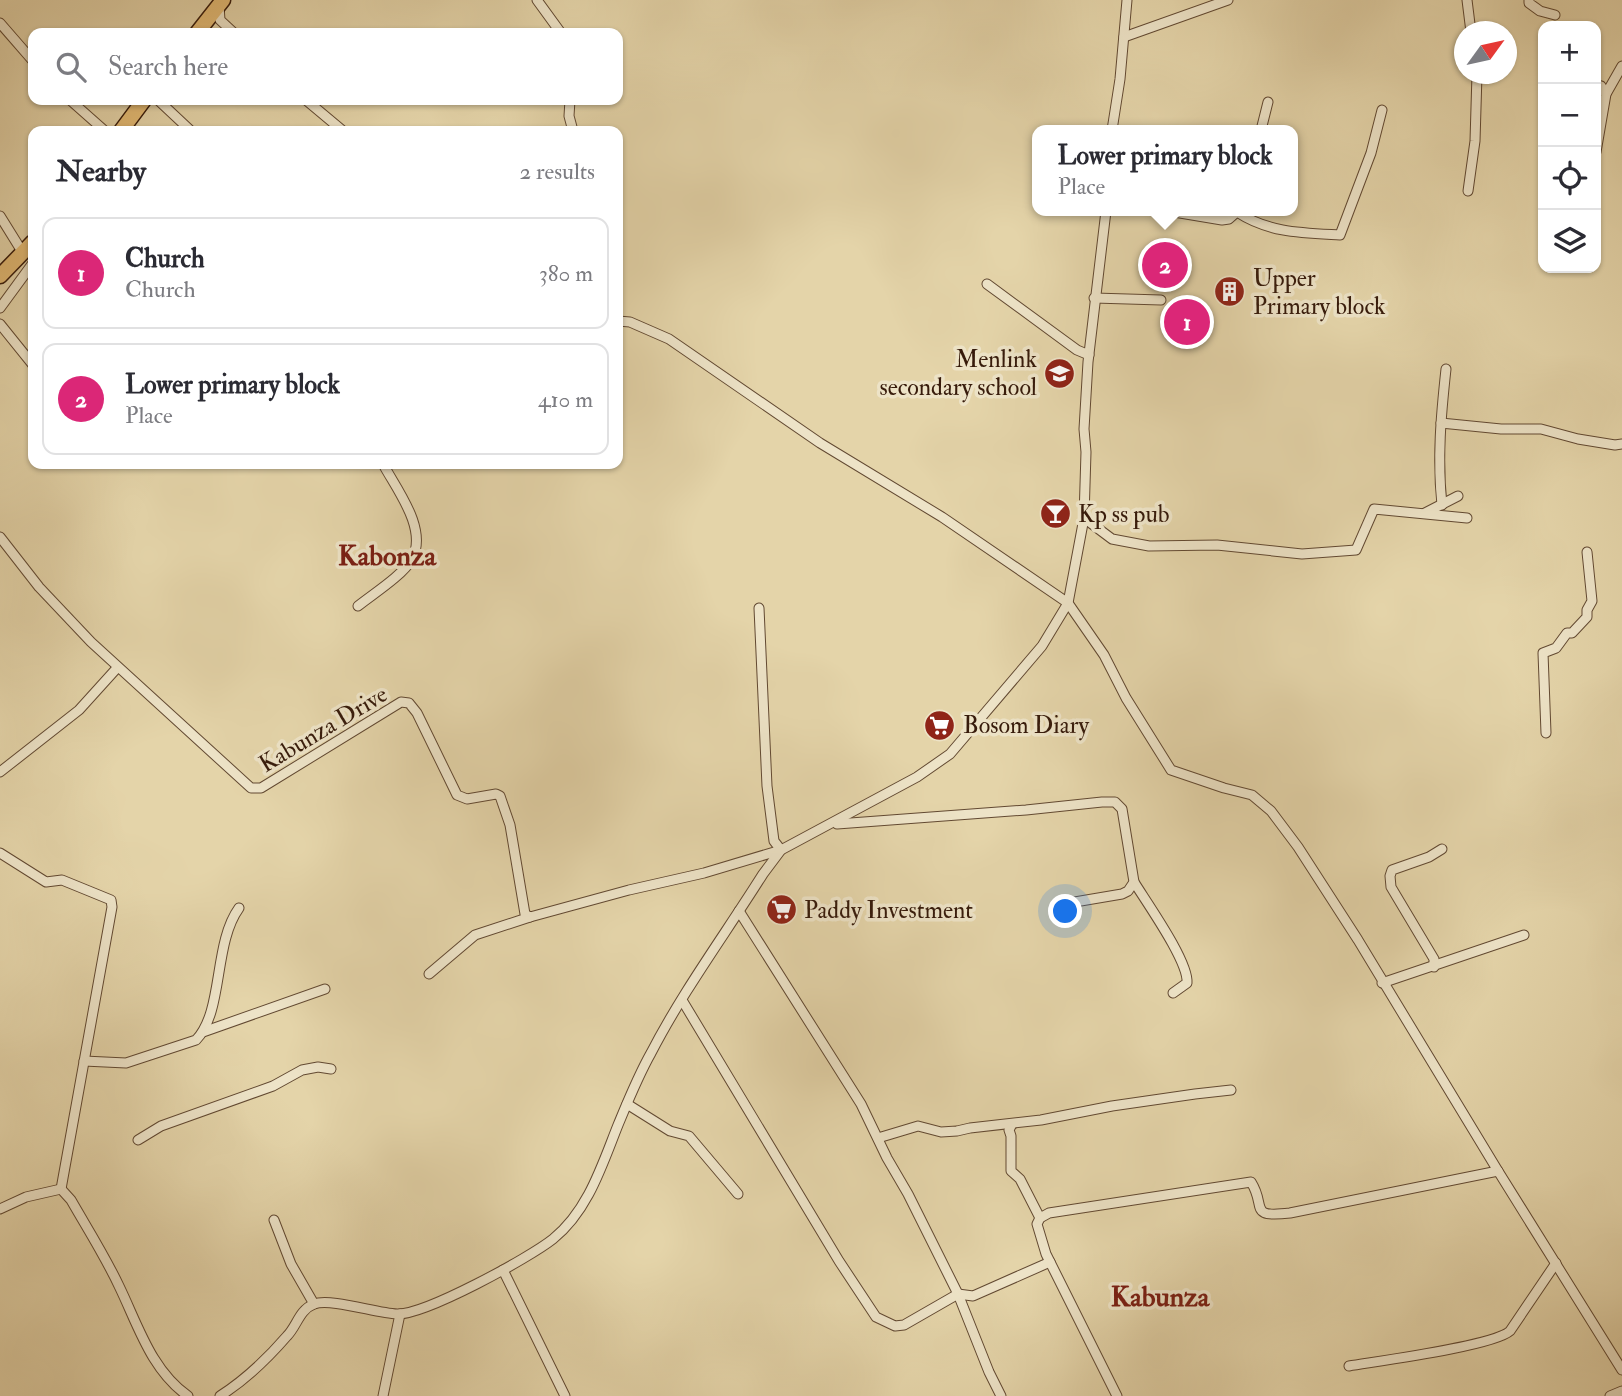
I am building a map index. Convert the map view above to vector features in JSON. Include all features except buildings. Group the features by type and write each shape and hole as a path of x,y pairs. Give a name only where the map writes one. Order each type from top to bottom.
{"main road":[{"path":"201,28 221,2"},
{"path":"125,126 140,105"},
{"path":"0,276 28,258"}],"street":[{"path":"537,0 557,28"},
{"path":"1113,125 1127,0"},
{"path":"1124,37 1228,0"},
{"path":"1466,0 1469,21"},
{"path":"1529,0 1539,11 1555,15"},
{"path":"221,2 220,20 229,28"},
{"path":"0,23 28,55"},
{"path":"1597,147 1606,94 1622,66"},
{"path":"1468,191 1475,141 1477,84"},
{"path":"1601,86 1606,94"},
{"path":"1262,125 1268,102"},
{"path":"76,105 99,126"},
{"path":"163,105 186,126"},
{"path":"312,105 337,126"},
{"path":"570,105 572,126"},
{"path":"1243,216 1253,223 1284,232 1339,235 1371,153 1382,110"},
{"path":"0,216 28,258 0,308"},
{"path":"429,974 475,935 530,917 704,873 780,850 917,777 950,754 1042,646 1068,603 1084,518 1084,429 1089,355 1105,216"},
{"path":"1198,216 1222,220 1233,216"},
{"path":"987,284 1077,350 1089,355"},
{"path":"1094,298 1161,300"},
{"path":"623,321 669,339 820,443 942,517 1068,603 1104,655 1126,698 1171,770 1252,795 1271,811 1298,847 1358,940 1622,1370"},
{"path":"0,324 28,359"},
{"path":"1442,505 1439,479 1446,369"},
{"path":"1441,423 1501,429 1541,429 1615,446 1622,444"},
{"path":"358,606 402,570 411,560 416,545 416,533 410,513 386,469"},
{"path":"1424,514 1458,496"},
{"path":"1084,518 1112,539 1149,546 1217,545 1302,554 1356,550 1374,509 1467,517"},
{"name":"Kabunza Drive","path":"0,537 59,610 117,668 251,788 261,788 401,702 409,703 457,795 467,799 496,794 500,796 510,825 524,914 530,917"},
{"path":"1546,733 1543,653 1556,648 1567,633 1572,633 1587,617 1592,601 1587,552"},
{"path":"759,608 767,786 774,841 780,850"},
{"path":"0,772 79,710 117,668"},
{"path":"831,824 1115,802 1122,809 1134,882 1181,959 1188,977 1187,983 1173,993"},
{"path":"1434,967 1434,960 1391,887 1390,876 1392,870 1443,849"},
{"path":"220,1396 290,1334 303,1311 314,1304 330,1303 367,1311 400,1314 417,1311 503,1270 554,1238 571,1219 595,1183 651,1053 682,1000 780,850"},
{"path":"0,853 46,882 62,880 111,900 113,907 61,1189"},
{"path":"1057,905 1122,894 1128,891 1134,882"},
{"path":"203,1032 221,965 223,941 239,908"},
{"path":"739,911 861,1104 958,1294 1001,1396"},
{"path":"1382,983 1524,935"},
{"path":"84,1061 126,1063 187,1044 203,1032 325,989"},
{"path":"682,1000 839,1261 876,1317 895,1326 904,1325 958,1294 974,1296 1050,1262"},
{"path":"138,1140 162,1126 273,1086 302,1070 318,1066 331,1069"},
{"path":"878,1138 918,1126 941,1132 1012,1124 1112,1106 1231,1090"},
{"path":"627,1104 670,1131 689,1136 738,1194"},
{"path":"1012,1124 1009,1130 1011,1171 1020,1179 1040,1218"},
{"path":"1117,1396 1050,1262 1037,1224 1040,1218 1049,1213 1251,1182 1259,1209 1272,1215 1498,1171"},
{"path":"0,1209 26,1197 61,1189"},
{"path":"61,1189 71,1200 118,1284 147,1347 177,1388 188,1396"},
{"path":"274,1220 291,1264 314,1304"},
{"path":"1349,1366 1498,1339 1510,1331 1556,1263"},
{"path":"503,1270 565,1396"},
{"path":"383,1396 400,1314"},
{"path":"1610,1396 1622,1391"}],"place":[{"name":"Lower primary block","path":"1165,265"},
{"name":"Upper Primary block","path":"1230,292"},
{"name":"Church","path":"1187,322"},
{"name":"Menlink secondary school","path":"1060,373"},
{"name":"Kp ss pub","path":"1055,514"},
{"name":"Bosom Diary","path":"940,725"},
{"name":"Paddy Investment","path":"781,910"}],"district":[{"name":"Kabonza","path":"387,555"},
{"name":"Kabunza","path":"1160,1296"}]}
